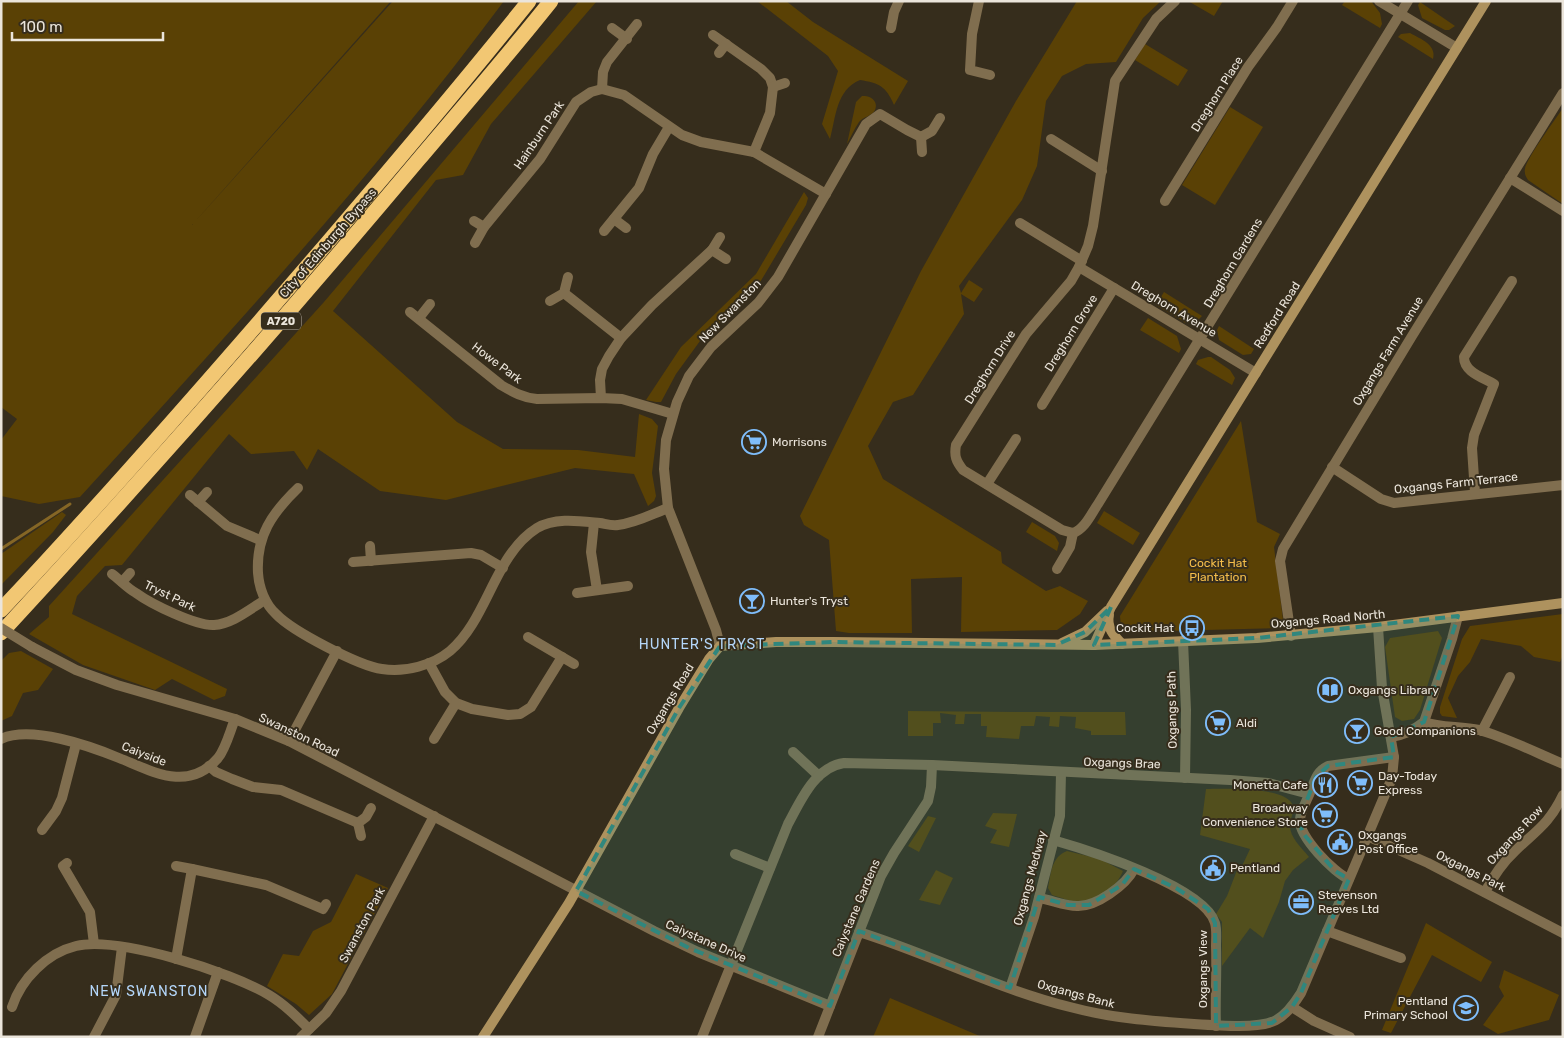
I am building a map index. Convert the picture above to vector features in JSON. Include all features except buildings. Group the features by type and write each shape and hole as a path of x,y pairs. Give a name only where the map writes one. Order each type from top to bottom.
{"highway":[{"name":"City of Edinburgh Bypass","path":"1,610 126,475 365,200 528,1"},
{"name":"City of Edinburgh Bypass","path":"1,633 227,383 552,1"}],"main road":[{"name":"Redford Road","path":"1094,646 1111,607 1486,1"},
{"name":"Oxgangs Road North","path":"1094,646 1291,636 1378,628 1458,616 1563,604"},
{"path":"1111,607 1108,619 1109,628 1122,644"},
{"path":"1056,645 1085,632 1111,607"},
{"path":"720,646 776,642 1094,646"},
{"name":"Oxgangs Road","path":"483,1037 576,891 674,717 709,659 720,646"}],"street":[{"path":"890,28 899,1"},
{"path":"979,1 972,34 970,70 990,75"},
{"name":"Dreghorn Drive","path":"1073,533 1062,530 963,470 957,462 955,454 956,445 1026,334 1070,281 1081,264 1090,239 1115,82 1156,19 1175,1"},
{"name":"Dreghorn Place","path":"1165,201 1248,67 1293,1"},
{"path":"1379,1 1399,15 1457,48"},
{"name":"Dreghorn Gardens","path":"1073,533 1085,524 1098,504 1201,340 1408,1"},
{"path":"637,24 607,62 603,72 602,89 624,95 682,135 701,142 754,152 826,194"},
{"path":"612,28 627,38"},
{"path":"713,35 761,69 770,78 773,87 770,113 754,152"},
{"path":"719,53 726,44"},
{"path":"773,87 785,82"},
{"name":"Hainburn Park","path":"475,243 484,227 540,159 576,102 590,92 602,89"},
{"name":"Oxgangs Farm Avenue","path":"1291,636 1281,554 1332,467 1563,93"},
{"name":"New Swanston","path":"720,646 716,630 668,508 664,469 666,440 676,402 689,376 710,347 758,303 778,277 862,129 880,114 921,137"},
{"path":"922,152 921,137 932,131 940,118"},
{"path":"604,231 639,188 653,154 668,127"},
{"path":"1051,139 1102,171"},
{"path":"1510,178 1563,212"},
{"path":"614,220 626,228"},
{"path":"474,221 484,227"},
{"path":"1020,223 1081,264"},
{"path":"601,398 600,380 602,369 621,338 652,305 712,250 720,237"},
{"path":"712,250 726,259"},
{"name":"Dreghorn Avenue","path":"1081,264 1114,288 1256,373"},
{"path":"550,301 564,293 568,277"},
{"path":"1474,493 1472,448 1474,436 1494,384 1468,369 1464,364 1464,357 1512,282"},
{"name":"Dreghorn Grove","path":"1042,406 1046,389 1114,288"},
{"path":"564,293 621,338"},
{"path":"419,318 430,304"},
{"name":"Howe Park","path":"410,312 501,385 515,394 527,398 622,399 673,414"},
{"path":"987,484 1016,439"},
{"name":"Oxgangs Farm Terrace","path":"1332,467 1387,502 1563,485"},
{"path":"298,488 277,502 260,540 257,558 258,581 265,600 275,614 290,626 358,662 382,669 406,670 429,663 449,651 466,634 518,544 537,528 569,520 617,526 634,522 668,508"},
{"path":"198,502 207,492"},
{"path":"190,495 227,526 260,540"},
{"path":"594,522 592,552 597,590"},
{"path":"1058,569 1070,547 1073,533"},
{"path":"370,546 371,561"},
{"path":"353,562 471,553 481,555 503,568"},
{"name":"Tryst Park","path":"122,582 130,573"},
{"name":"Tryst Park","path":"112,574 136,594 200,624 214,625 229,622 265,600"},
{"path":"577,593 628,586"},
{"path":"1391,737 1400,736 1416,729 1424,722 1458,616"},
{"name":"Swanston Road","path":"1,628 76,670 117,685 235,720 289,741 576,891"},
{"name":"Oxgangs Bank","path":"858,932 1010,988 1070,1007 1130,1020 1216,1026 1260,1026 1278,1020 1292,1007 1301,993 1392,778 1394,757 1382,688 1378,628"},
{"path":"528,637 574,664"},
{"name":"Oxgangs Path","path":"1183,641 1186,710 1185,778"},
{"path":"289,741 337,651"},
{"path":"429,663 441,686 456,703 472,709 508,715 520,714 531,707 562,657"},
{"path":"1482,731 1510,677"},
{"path":"434,739 456,703"},
{"path":"235,720 219,756 209,766 216,772 253,786 281,790 358,824"},
{"path":"1424,722 1431,725 1457,726 1482,731 1563,764"},
{"name":"Caiyside","path":"1,739 27,733 44,735 104,752 165,776 187,776 209,766"},
{"path":"42,830 56,811 62,798 76,744"},
{"path":"702,1037 793,815 819,776 793,752"},
{"path":"1349,879 1335,871 1302,832 1300,818 1318,773 1328,766 1394,757"},
{"name":"Oxgangs Brae","path":"819,776 830,766 844,763 932,765 1268,783 1309,794"},
{"name":"Caiystane Gardens","path":"818,1037 858,932 887,864 928,801 932,765"},
{"name":"Oxgangs Medway","path":"1010,988 1039,898 1061,808 1061,773"},
{"name":"Oxgangs Row","path":"1485,892 1505,861 1546,824 1554,813 1563,794"},
{"path":"358,824 366,817 370,808"},
{"name":"Swanston Park","path":"301,1037 326,1013 341,991 434,816"},
{"path":"358,824 361,836"},
{"name":"Oxgangs Park","path":"1367,836 1428,863 1563,933"},
{"name":"Oxgangs View","path":"1053,840 1108,857 1176,888 1194,898 1208,909 1215,924 1217,966 1216,1026"},
{"path":"735,854 770,868"},
{"path":"67,863 63,866 90,912 94,944"},
{"path":"176,866 266,885 323,909 326,904"},
{"path":"176,959 192,869"},
{"path":"1039,898 1079,907 1089,905 1122,885 1130,877 1134,869"},
{"name":"Caiystane Drive","path":"576,891 654,931 830,1006"},
{"path":"1327,931 1401,958"},
{"path":"11,1002 25,982 45,961 75,946 94,944 122,947 176,959 245,982 268,994 286,1007 309,1029"},
{"path":"94,1037 116,995 122,947"},
{"path":"195,1037 218,972"},
{"path":"1292,1007 1314,1022 1350,1037"}],"highlighted area":[{"path":"1111,607 1094,645 1257,638 1458,616 1424,722 1391,737 1394,757 1328,766 1316,777 1300,818 1302,832 1335,871 1349,879 1301,993 1292,1007 1272,1023 1216,1026 1215,923 1208,909 1176,888 1134,869 1122,885 1089,905 1068,905 1039,897 1010,988 859,931 830,1006 689,948 576,891 679,708 720,646 834,642 1056,645 1085,632"}],"green space":[{"path":"1,1 391,1 192,225 393,1 504,1 403,130 298,254 80,497 39,504 1,496 1,440 17,419 1,407"},
{"path":"579,1 597,1 491,124 463,175 436,180 333,311 457,422 503,449 578,450 635,457 639,414 652,419 658,426 652,473 656,496 654,501 648,506 634,474 575,468 446,500 380,491 318,449 307,470 294,451 251,454 229,434 122,565 105,566 77,596 72,614 227,689 225,696 214,700 172,679 155,690 83,665 29,634 49,617 49,606 324,302"},
{"path":"757,1 786,1 813,22 908,81 894,105 881,86 860,80 846,90 842,97 838,105 830,139 822,124 838,71 828,56"},
{"path":"1077,1 1161,1 1143,18 1116,62 1086,64 1062,76 1046,101 1037,166 1022,200 959,286 961,293 969,280 983,289 974,302 961,294 964,314 913,395 893,402 868,446 883,479 1001,552 1002,563 1046,591 1060,586 1088,601 1080,614 1057,630 961,632 962,577 911,579 912,633 849,633 836,631 829,540 804,525 800,516 921,271 1016,101"},
{"path":"1188,1 1223,1 1214,16"},
{"path":"1345,1 1371,1 1380,13 1382,24 1380,28 1342,5"},
{"path":"1420,2 1455,26 1445,30 1422,18 1418,5"},
{"path":"1410,33 1430,46 1434,54 1433,59 1398,37 1401,34"},
{"path":"1145,44 1188,70 1178,86 1135,60"},
{"path":"862,96 868,96 873,99 876,107 872,114 859,122 847,144 856,102"},
{"path":"1230,107 1263,127 1215,205 1182,185"},
{"path":"1563,108 1563,204 1528,180 1525,170 1526,164 1535,149"},
{"path":"804,192 808,198 806,205 756,289 700,341 676,374 661,402 646,400 681,347 756,274"},
{"path":"1164,292 1202,316 1199,319 1185,323 1156,305"},
{"path":"1148,318 1177,336 1181,349 1179,353 1140,330"},
{"path":"1219,326 1254,349 1251,354 1243,355 1219,340 1217,330"},
{"path":"1211,357 1230,370 1235,378 1232,385 1196,364 1198,360"},
{"name":"Cockit Hat Plantation","path":"1241,421 1257,522 1280,534 1274,547 1284,628 1130,632 1121,627 1120,616"},
{"path":"1104,511 1140,533 1133,545 1097,523"},
{"path":"62,512 66,515 53,532 1,585 1,554"},
{"path":"1032,522 1055,536 1059,543 1057,551 1026,532"},
{"path":"1563,614 1563,655 1560,662 1534,657 1521,646 1481,639 1470,662 1458,676 1448,698 1457,718 1442,716 1440,707 1462,639 1470,626"},
{"path":"1438,631 1442,638 1420,710 1414,719 1402,721 1395,717 1385,647 1390,638"},
{"path":"21,651 53,669 38,690 23,693 12,716 1,721 1,661 9,653"},
{"path":"908,711 1125,712 1126,735 1091,735 1091,731 1075,728 1076,717 1060,716 1059,727 1049,726 1050,717 1036,716 1034,726 1021,726 1019,739 986,737 987,726 981,726 981,714 965,714 964,724 955,724 956,715 940,713 941,723 933,723 933,736 908,736"},
{"path":"1206,789 1254,790 1280,795 1288,800 1293,806 1290,824 1291,833 1309,857 1293,870 1285,881 1279,902 1263,938 1250,928 1222,966 1222,922 1216,914 1227,896 1239,865 1242,866 1250,849 1200,835"},
{"path":"993,813 1017,814 1009,847 990,843 997,830 985,826"},
{"path":"928,816 936,818 919,852 908,846"},
{"path":"1067,851 1100,859 1123,871 1116,883 1106,893 1093,900 1076,902 1052,895 1048,888 1051,872 1058,857"},
{"path":"936,870 953,878 940,905 919,900"},
{"path":"356,874 388,888 332,994 309,1015 296,1004 267,986 283,954 299,956 313,931 331,922"},
{"path":"1426,923 1492,962 1481,982 1432,955 1391,1033 1382,1030"},
{"path":"1504,970 1559,995 1549,1020 1498,1034 1483,1025 1504,996 1499,987"},
{"path":"890,998 982,1037 873,1037"}],"waterway":[{"path":"1,549 70,504"}],"place":[{"name":"Morrisons","path":"754,442"},
{"name":"Hunter's Tryst","path":"752,601"},
{"name":"Cockit Hat","path":"1192,628"},
{"name":"Oxgangs Library","path":"1330,690"},
{"name":"Aldi","path":"1218,723"},
{"name":"Good Companions","path":"1357,731"},
{"name":"Day-Today Express","path":"1360,783"},
{"name":"Monetta Cafe","path":"1325,785"},
{"name":"Broadway Convenience Store","path":"1325,815"},
{"name":"Oxgangs Post Office","path":"1340,842"},
{"name":"Pentland","path":"1213,868"},
{"name":"Stevenson Reeves Ltd","path":"1301,902"},
{"name":"Pentland Primary School","path":"1466,1008"}],"district":[{"name":"HUNTER'S TRYST","path":"702,644"},
{"name":"NEW SWANSTON","path":"149,991"}]}
